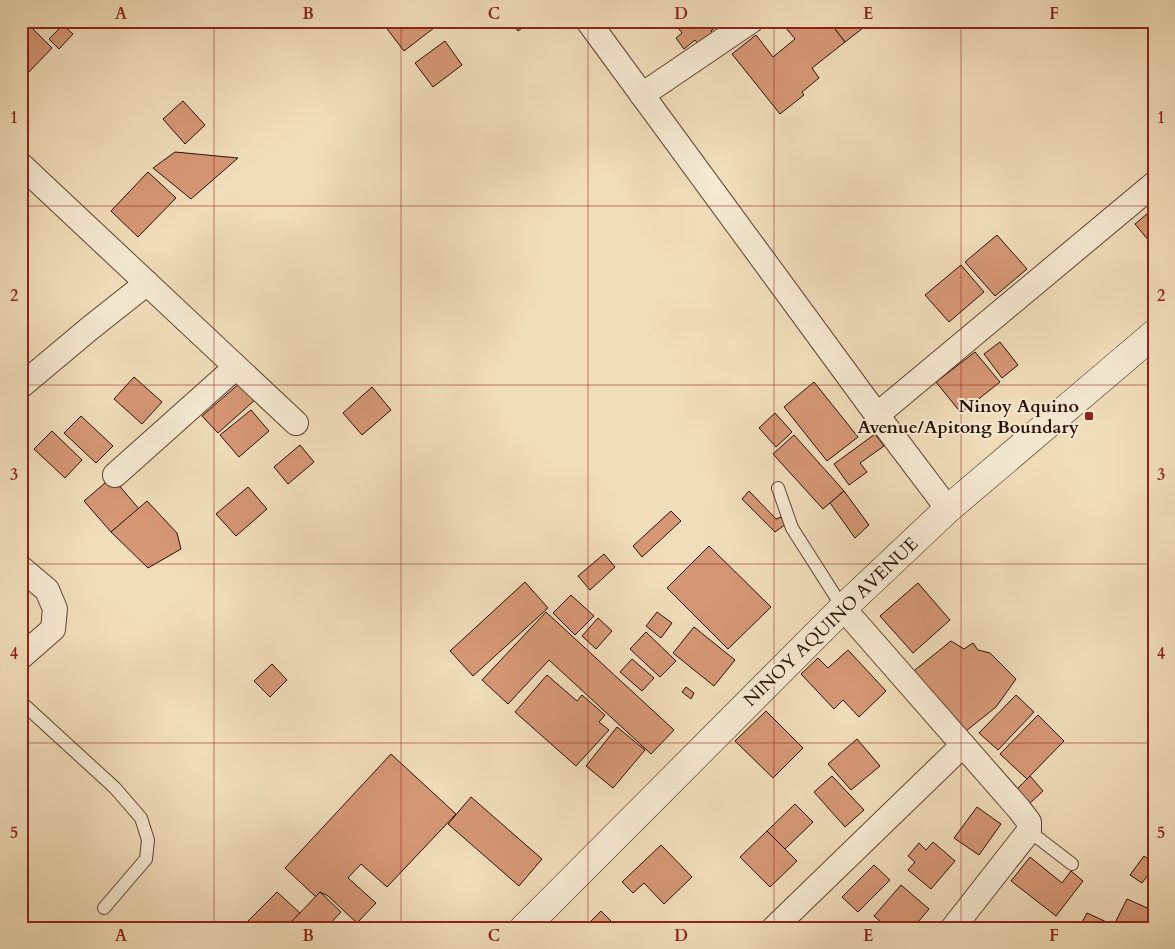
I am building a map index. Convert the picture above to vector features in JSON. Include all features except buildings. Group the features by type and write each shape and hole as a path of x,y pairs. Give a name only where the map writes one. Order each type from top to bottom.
{"main road":[{"name":"NINOY AQUINO AVENUE","path":"524,928 843,608 948,509 1154,334"}],"street":[{"path":"588,21 948,509"},
{"path":"642,95 746,23"},
{"path":"21,165 296,423"},
{"path":"877,415 1154,184"},
{"path":"21,386 147,283"},
{"path":"115,475 236,367"},
{"path":"21,568 46,590 55,609 53,629 21,657"},
{"path":"843,608 1029,822 1029,831 953,928"},
{"path":"774,928 963,745"}],"lane":[{"path":"778,488 792,528 843,608"},
{"path":"21,702 115,788 142,818 148,840 146,859 104,908"},
{"path":"1029,831 1072,864"}],"place":[{"name":"Ninoy Aquino Avenue/Apitong Boundary","path":"1089,416"}]}
